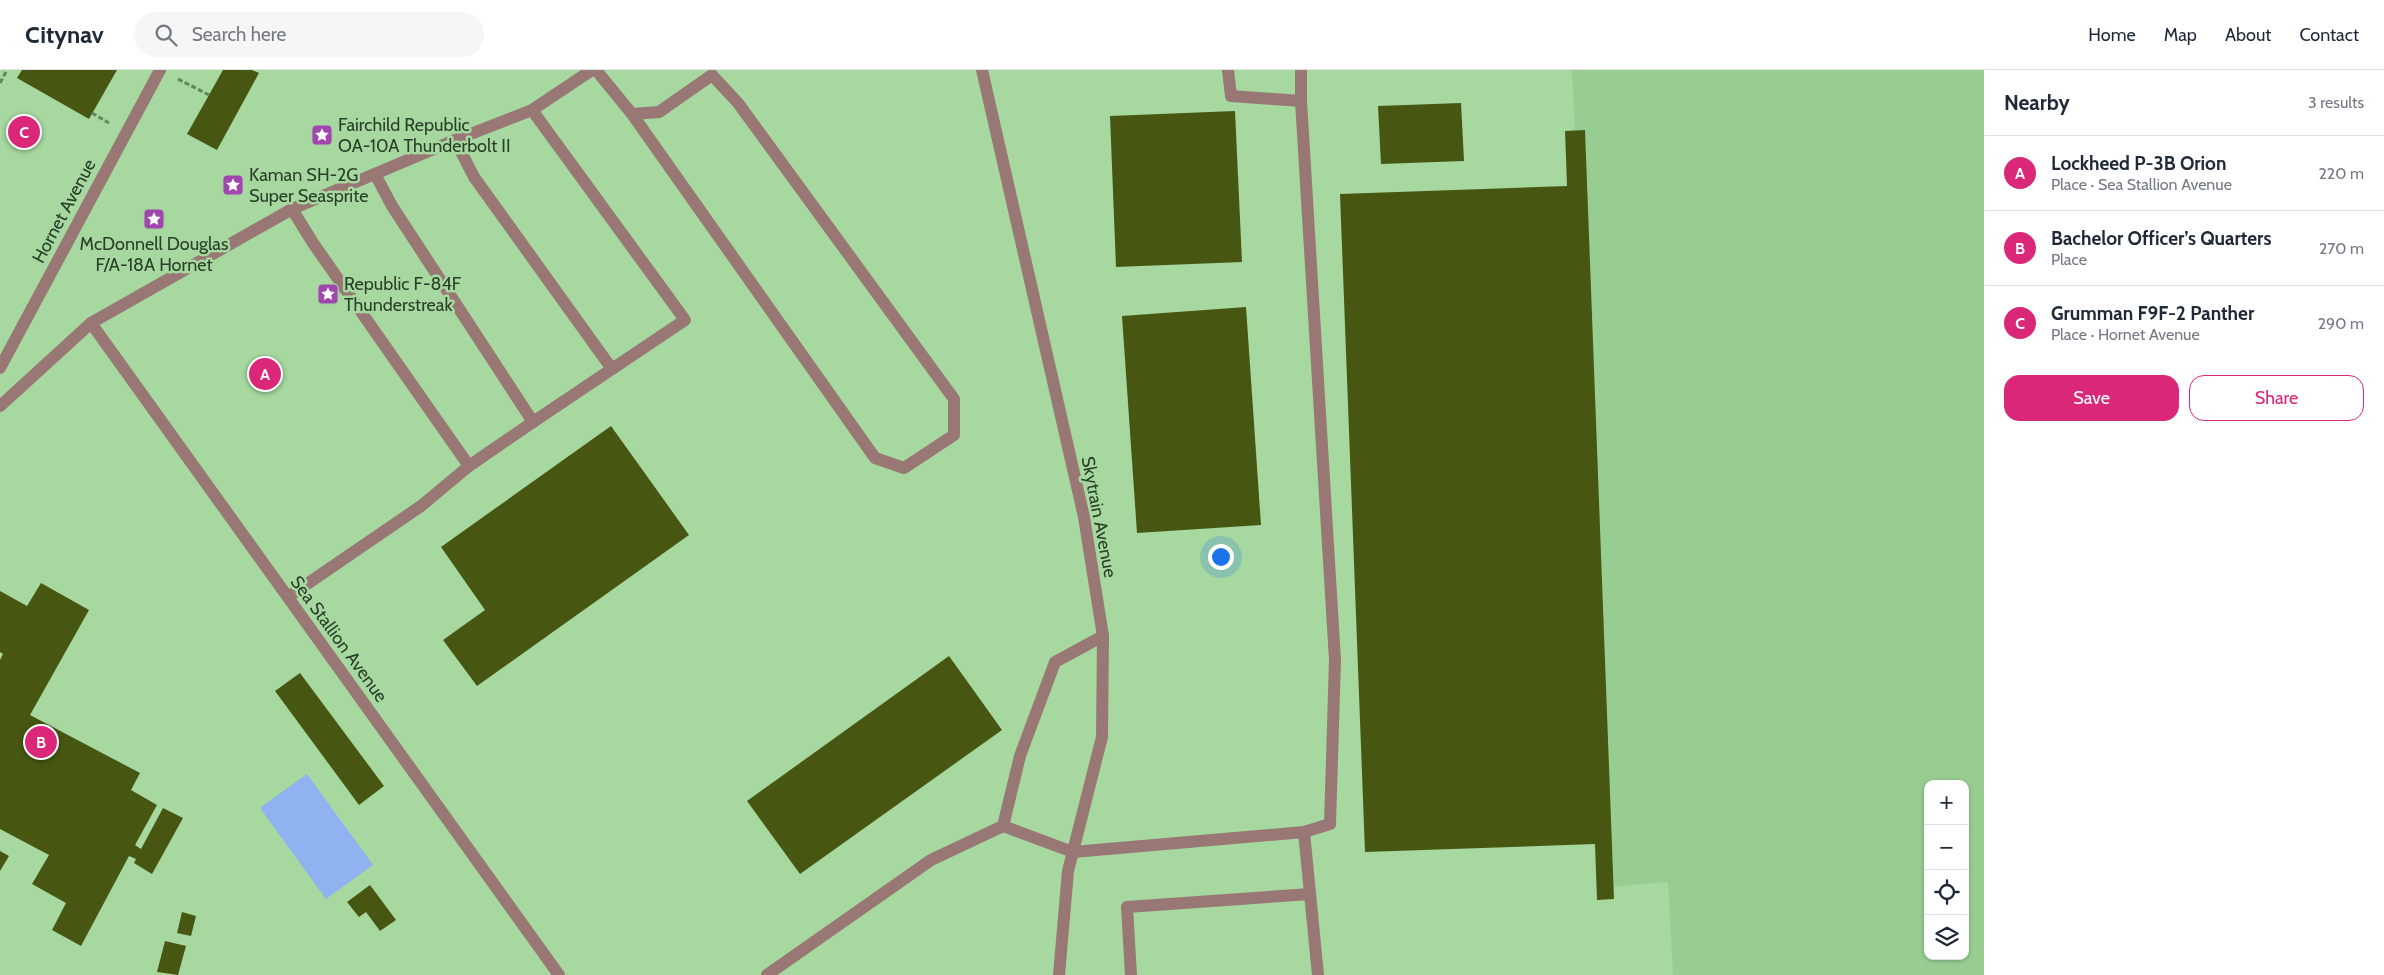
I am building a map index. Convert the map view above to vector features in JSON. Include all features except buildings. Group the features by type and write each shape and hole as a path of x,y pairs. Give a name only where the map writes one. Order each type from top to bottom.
{"street":[{"name":"Hornet Avenue","path":"0,368 160,70"},
{"path":"0,406 91,323 292,209 532,110 592,70"},
{"path":"596,70 632,114 876,458 904,468 954,435 954,399 738,103 712,75 659,112 632,114"},
{"name":"Skytrain Avenue","path":"982,70 1084,517 1103,636 1102,738 1068,872 1059,975"},
{"path":"1228,70 1231,96 1302,101"},
{"path":"767,975 931,860 1004,826 1073,852 1304,832 1330,824 1335,660 1301,70"},
{"path":"288,598 421,506 469,466 685,320 532,110"},
{"path":"456,140 474,177 612,369"},
{"path":"375,174 392,206 533,422"},
{"path":"292,209 313,243 469,466"},
{"name":"Sea Stallion Avenue","path":"91,323 560,975"},
{"path":"1004,826 1020,756 1055,662 1103,636"},
{"path":"1304,832 1318,975"},
{"path":"1131,975 1127,907 1310,894"}],"path":[{"path":"0,83 7,70"},
{"path":"175,77 209,95"},
{"path":"92,113 116,126"}],"shaded area":[{"path":"1572,70 1984,70 1984,975 1673,975 1668,882 1611,887"}],"water":[{"path":"307,774 373,865 326,899 260,808"}],"place":[{"name":"Grumman F9F-2 Panther","path":"24,132"},
{"name":"Fairchild Republic OA-10A Thunderbolt II","path":"322,135"},
{"name":"Kaman SH-2G Super Seasprite","path":"233,185"},
{"name":"McDonnell Douglas F/A-18A Hornet","path":"154,219"},
{"name":"Republic F-84F Thunderstreak","path":"328,294"},
{"name":"Lockheed P-3B Orion","path":"265,374"},
{"name":"Bachelor Officer’s Quarters","path":"41,742"}]}
